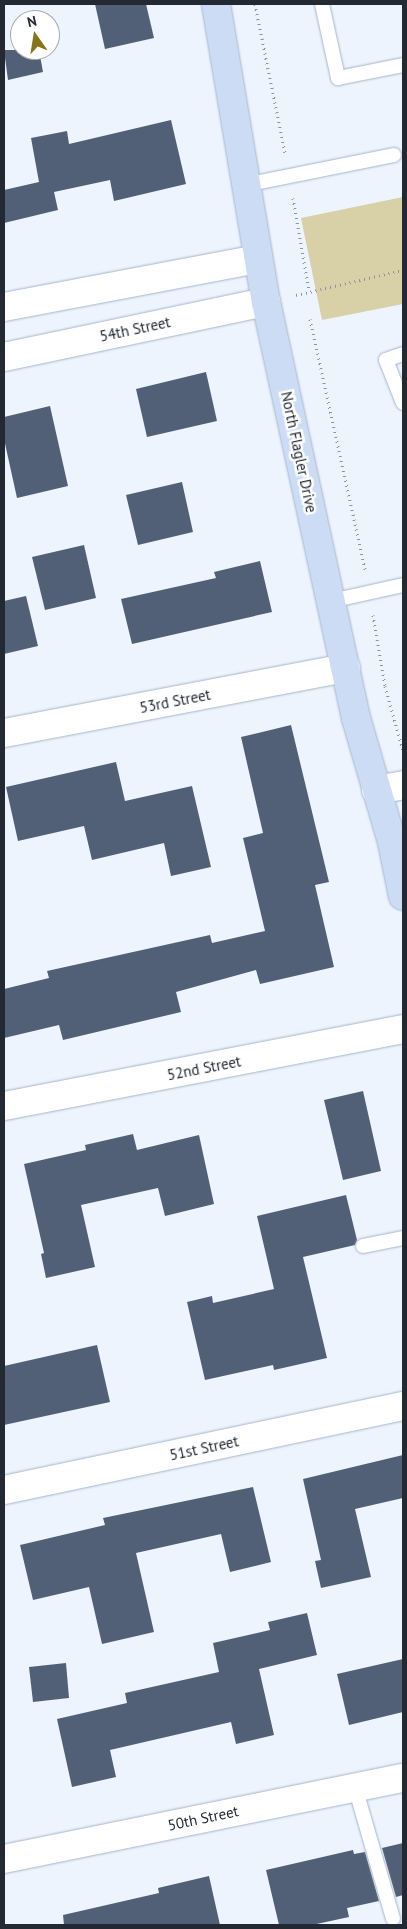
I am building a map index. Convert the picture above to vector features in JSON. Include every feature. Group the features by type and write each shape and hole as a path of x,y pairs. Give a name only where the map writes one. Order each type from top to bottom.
{"street":[{"name":"North Flagler Drive","path":"216,4 266,302 346,668 376,790 392,842 403,896"},
{"path":"4,307 258,259"},
{"name":"54th Street","path":"4,357 266,302"},
{"name":"53rd Street","path":"4,733 346,668"},
{"path":"376,790 403,785"},
{"name":"52nd Street","path":"4,1106 403,1029"},
{"name":"51st Street","path":"4,1490 403,1406"},
{"name":"50th Street","path":"4,1859 403,1778"}],"lane":[{"path":"322,4 338,78 403,65"},
{"path":"245,185 394,155"},
{"path":"403,354 386,360 403,402"},
{"path":"331,601 403,585"},
{"path":"363,1246 403,1238"},
{"path":"355,1787 393,1919"}],"path":[{"path":"254,4 290,176 309,291"},
{"path":"266,302 403,270"},
{"path":"310,319 370,592 386,686 403,751"}],"shaded area":[{"path":"403,197 403,304 322,320 301,218"}],"building":[{"path":"95,4 146,4 154,38 105,49"},
{"path":"4,50 10,50 10,60 41,60 43,72 8,80"},
{"path":"171,120 186,184 114,201 110,180 54,192 58,210 4,223 4,190 39,182 31,138 67,131 69,144"},
{"path":"206,372 217,421 147,437 136,389"},
{"path":"50,406 68,486 17,498 4,439 4,417"},
{"path":"182,482 193,532 138,545 126,495"},
{"path":"84,545 96,598 45,610 32,557"},
{"path":"260,561 272,612 132,644 121,599 216,578 214,572"},
{"path":"26,596 38,646 4,654 4,601"},
{"path":"291,725 329,882 315,885 334,967 260,984 256,970 176,992 181,1012 63,1040 59,1025 4,1038 4,989 49,978 47,971 210,935 212,943 265,931 243,838 263,833 241,737"},
{"path":"116,762 125,801 192,786 211,867 171,876 164,843 92,860 84,826 18,841 6,787"},
{"path":"363,1091 381,1171 343,1180 324,1100"},
{"path":"133,1134 137,1150 199,1135 214,1204 165,1216 158,1188 81,1205 95,1267 46,1278 41,1254 44,1253 24,1164 86,1150 85,1145"},
{"path":"346,1195 357,1240 355,1245 303,1257 327,1358 274,1370 273,1365 205,1380 187,1302 212,1296 213,1303 274,1289 257,1216"},
{"path":"97,1345 110,1402 4,1425 4,1366"},
{"path":"403,1455 403,1498 355,1509 371,1577 321,1588 315,1561 321,1560 303,1479"},
{"path":"253,1487 271,1562 230,1572 221,1534 136,1553 154,1632 102,1644 89,1587 33,1600 20,1545 105,1525 103,1518"},
{"path":"307,1613 317,1655 259,1669 274,1735 236,1744 231,1722 110,1750 116,1777 72,1787 57,1719 127,1703 125,1693 219,1672 213,1643 270,1630 268,1622"},
{"path":"403,1659 403,1712 349,1725 337,1674"},
{"path":"66,1663 69,1698 33,1702 29,1667"},
{"path":"403,1843 403,1895 396,1897 382,1848"},
{"path":"353,1850 354,1854 365,1852 379,1901 347,1908 349,1917 312,1925 279,1925 266,1870"},
{"path":"209,1876 220,1925 64,1925 63,1915 159,1893 158,1888"}]}
